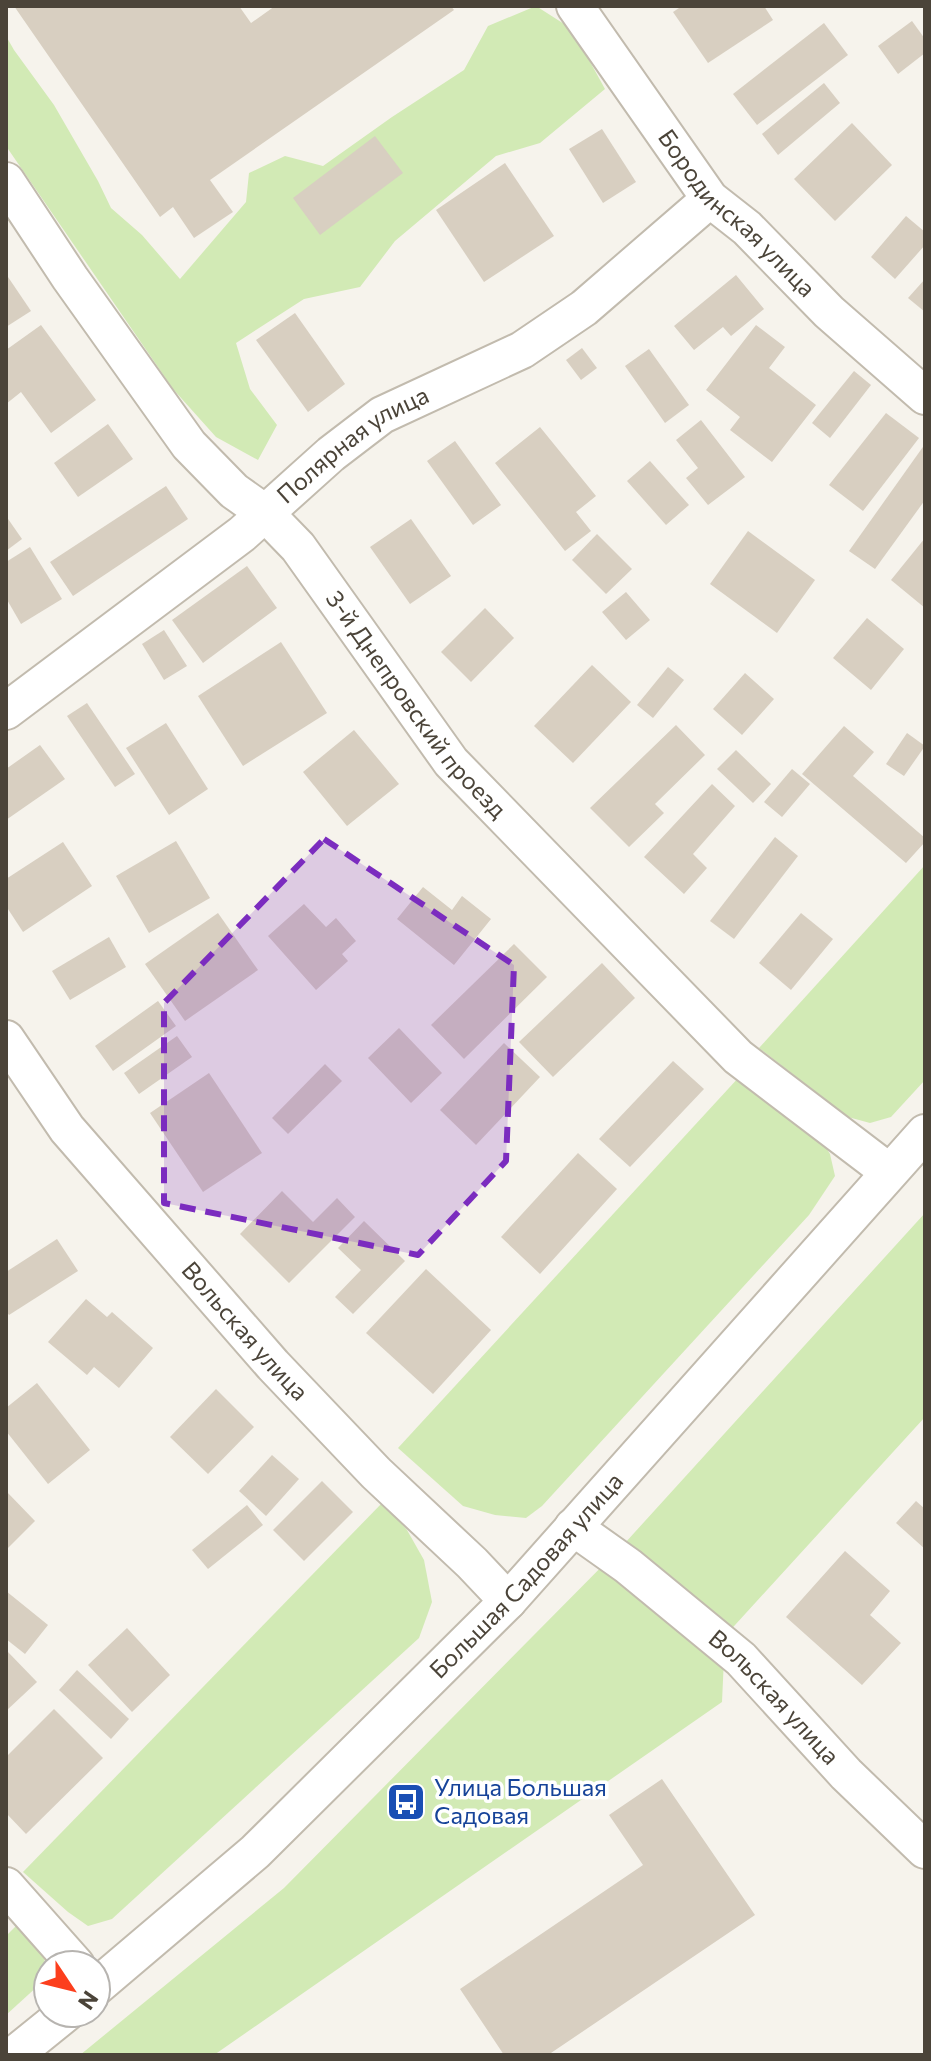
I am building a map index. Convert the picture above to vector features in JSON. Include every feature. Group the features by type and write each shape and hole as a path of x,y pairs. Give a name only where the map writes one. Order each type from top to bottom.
{"street":[{"name":"Бородинская улица","path":"575,6 710,199 747,228 829,312 925,396"},
{"name":"3-й Днепровский проезд","path":"6,181 70,278 189,445 234,491 265,513 298,547 451,762 738,1057 889,1172"},
{"name":"Полярная улица","path":"6,711 242,534 331,454 382,415 522,350 584,308 710,199"},
{"name":"Вольская улица","path":"6,1039 67,1129 262,1353 376,1473 508,1601"},
{"name":"Большая Садовая улица","path":"112,1973 255,1852 508,1601 925,1133"},
{"name":"Вольская улица","path":"573,1527 628,1566 741,1659 846,1774 925,1850"},
{"path":"6,1886 62,1949"},
{"path":"14,2055 46,2029"}],"highlighted area":[{"path":"324,839 514,965 506,1161 418,1255 164,1203 164,1003"}],"green space":[{"path":"536,6 572,29 605,89 540,143 496,156 395,241 360,287 304,299 236,343 250,389 277,425 258,460 216,437 173,389 6,146 6,36 54,105 111,208 142,235 180,279 246,202 249,173 285,156 323,166 464,70 488,26"},
{"path":"925,865 925,1080 891,1117 870,1123 848,1117 759,1048"},
{"path":"740,1076 819,1136 830,1154 835,1176 809,1215 542,1506 526,1518 495,1515 463,1506 398,1448"},
{"path":"925,1213 925,1417 725,1636 722,1702 214,2055 80,2055 284,1888 625,1543"},
{"path":"383,1502 407,1530 424,1560 432,1602 419,1638 112,1919 88,1926 68,1912 23,1872"},
{"path":"19,1923 37,1939 41,1949 32,1949 32,1991 6,2015 6,1936"}],"building":[{"path":"14,6 239,6 251,23 275,6 451,6 454,10 210,180 233,212 194,238 173,207 160,217"},
{"path":"682,6 764,6 773,20 708,63 673,12"},
{"path":"912,21 925,39 925,53 898,74 878,46"},
{"path":"824,23 848,55 757,125 733,94"},
{"path":"824,83 840,103 778,155 762,134"},
{"path":"852,123 892,165 835,221 794,179"},
{"path":"602,129 636,182 603,203 569,149"},
{"path":"375,136 403,173 320,235 293,198"},
{"path":"505,163 554,236 484,282 436,210"},
{"path":"906,216 925,232 925,245 895,279 871,257"},
{"path":"6,274 31,311 6,327"},
{"path":"736,275 764,309 731,336 723,327 694,350 674,326"},
{"path":"925,279 925,312 908,298"},
{"path":"295,313 345,384 308,412 256,340"},
{"path":"41,325 96,400 51,433 21,392 6,404 6,350"},
{"path":"756,325 785,347 769,368 816,405 772,462 730,430 740,417 706,390"},
{"path":"582,348 597,368 581,380 566,360"},
{"path":"649,349 689,405 665,423 625,366"},
{"path":"854,371 871,385 830,438 812,423"},
{"path":"886,413 919,438 863,511 829,485"},
{"path":"701,420 745,477 708,505 686,478 698,468 676,440"},
{"path":"108,424 133,459 78,497 54,463"},
{"path":"540,427 596,496 576,512 591,531 565,551 495,463"},
{"path":"455,441 501,505 473,525 427,461"},
{"path":"925,444 925,500 875,569 849,551"},
{"path":"650,461 689,505 666,525 627,481"},
{"path":"166,486 188,519 73,596 50,562"},
{"path":"6,516 22,539 6,551"},
{"path":"411,519 451,576 410,604 370,547"},
{"path":"748,531 815,580 777,633 710,584"},
{"path":"597,534 632,569 606,594 572,560"},
{"path":"925,538 925,608 891,580"},
{"path":"30,547 62,599 21,624 6,598 6,562"},
{"path":"247,566 277,608 203,663 172,620"},
{"path":"626,592 650,620 626,640 602,612"},
{"path":"485,608 514,638 471,682 441,652"},
{"path":"867,618 904,649 871,690 833,658"},
{"path":"164,630 187,666 164,680 142,644"},
{"path":"281,642 327,713 243,766 198,696"},
{"path":"592,665 631,702 573,763 534,726"},
{"path":"668,667 684,680 653,718 637,705"},
{"path":"745,673 774,699 742,735 713,709"},
{"path":"87,703 135,774 115,787 67,716"},
{"path":"166,723 208,789 169,815 126,748"},
{"path":"676,725 705,755 655,804 664,813 629,847 590,808"},
{"path":"844,726 874,752 853,776 925,838 925,842 906,863 802,774"},
{"path":"354,730 399,784 347,826 303,772"},
{"path":"907,733 925,746 904,776 886,764"},
{"path":"40,745 65,779 6,820 6,769"},
{"path":"736,750 771,784 753,803 717,769"},
{"path":"792,769 810,784 782,817 764,802"},
{"path":"712,784 735,806 693,854 707,868 684,894 644,857"},
{"path":"775,837 798,856 734,939 710,921"},
{"path":"176,841 210,898 149,933 116,876"},
{"path":"63,842 92,886 23,932 6,906 6,879"},
{"path":"423,887 452,910 462,896 491,919 454,965 397,919"},
{"path":"304,904 326,927 336,918 356,941 342,954 348,961 316,990 268,936"},
{"path":"218,913 258,970 185,1021 145,964"},
{"path":"801,913 833,939 791,990 759,963"},
{"path":"109,937 126,967 70,1000 52,971"},
{"path":"514,944 547,977 464,1059 431,1025"},
{"path":"602,963 635,998 553,1077 519,1042"},
{"path":"158,1001 176,1026 113,1071 95,1046"},
{"path":"399,1028 442,1073 411,1103 368,1058"},
{"path":"177,1036 192,1057 139,1094 124,1073"},
{"path":"504,1043 540,1077 476,1145 440,1110"},
{"path":"673,1061 704,1089 630,1167 599,1139"},
{"path":"325,1064 342,1081 288,1134 272,1118"},
{"path":"209,1073 262,1153 203,1192 150,1113"},
{"path":"578,1153 617,1189 540,1274 501,1237"},
{"path":"282,1191 313,1222 337,1198 355,1217 289,1283 240,1234"},
{"path":"364,1221 405,1261 353,1314 335,1297 361,1270 338,1248"},
{"path":"57,1239 78,1271 9,1315 6,1311 6,1272"},
{"path":"426,1269 491,1330 433,1394 366,1333"},
{"path":"86,1299 107,1317 112,1312 153,1348 119,1388 94,1367 87,1375 48,1342"},
{"path":"37,1383 90,1450 48,1484 6,1431 6,1408"},
{"path":"216,1389 254,1427 208,1474 170,1437"},
{"path":"272,1455 299,1479 266,1516 239,1491"},
{"path":"322,1481 353,1512 304,1561 273,1530"},
{"path":"6,1491 35,1521 6,1550"},
{"path":"916,1501 925,1509 925,1549 896,1523"},
{"path":"247,1505 263,1525 208,1569 192,1550"},
{"path":"845,1551 890,1591 870,1615 901,1643 862,1685 786,1617"},
{"path":"6,1591 48,1625 25,1654 6,1639"},
{"path":"127,1628 170,1675 132,1712 88,1665"},
{"path":"6,1650 37,1682 6,1711"},
{"path":"77,1670 129,1719 111,1739 59,1690"},
{"path":"54,1709 103,1758 26,1834 6,1813 6,1757"},
{"path":"662,1779 755,1915 548,2055 504,2055 460,1989 643,1865 609,1815"}],"place":[{"name":"Улица Большая Садовая","path":"406,1802"}]}
